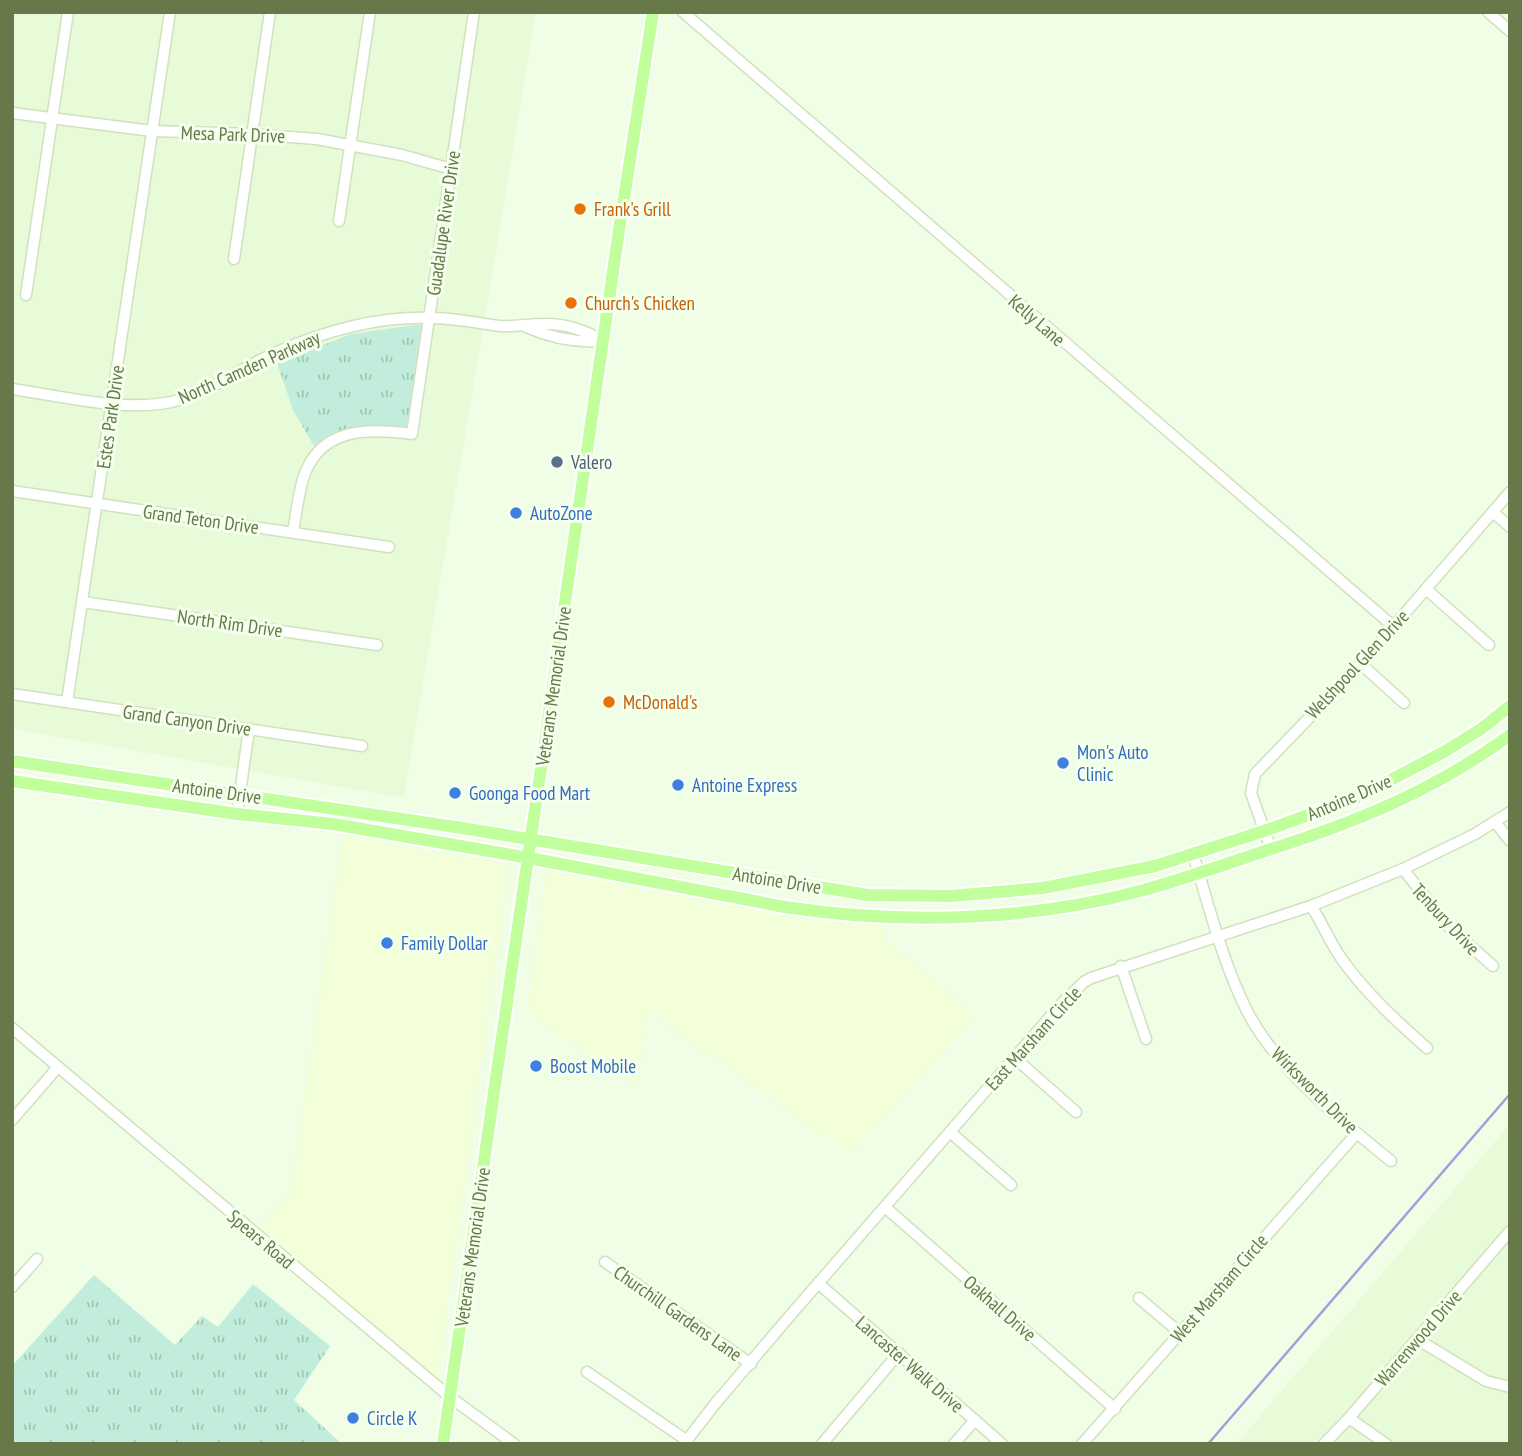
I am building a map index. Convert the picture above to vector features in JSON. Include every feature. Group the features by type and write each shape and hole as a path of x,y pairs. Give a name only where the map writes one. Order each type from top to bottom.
{"main road":[{"name":"Veterans Memorial Drive","path":"443,1444 653,12"},
{"name":"Antoine Drive","path":"12,761 532,839 868,895 951,896 1043,888 1155,866 1264,831 1357,797 1442,753 1481,729 1510,706"},
{"name":"Antoine Drive","path":"12,780 237,814 354,828 824,913 900,918 980,916 1085,902 1144,890 1358,820 1452,772 1510,735"},
{"path":"1442,753 1452,772"},
{"path":"354,828 356,812"}],"street":[{"path":"26,295 68,12"},
{"name":"Estes Park Drive","path":"67,702 170,12"},
{"path":"234,259 270,12"},
{"path":"339,221 370,12"},
{"name":"Guadalupe River Drive","path":"293,532 303,479 320,452 339,438 354,432 372,430 412,435 474,12"},
{"name":"Kelly Lane","path":"683,12 1393,626"},
{"path":"1488,12 1510,31"},
{"name":"Mesa Park Drive","path":"12,113 152,131 317,139 402,155 451,169"},
{"name":"North Camden Parkway","path":"12,389 112,403 146,405 171,401 213,387 276,352 318,336 370,322 429,317 526,327 542,335 566,340 603,341"},
{"name":"Grand Teton Drive","path":"12,491 390,547"},
{"name":"Welshpool Glen Drive","path":"1271,849 1251,793 1255,774 1295,729 1361,664 1510,492"},
{"path":"1493,512 1510,527"},
{"path":"1426,589 1489,645"},
{"name":"North Rim Drive","path":"83,602 377,645"},
{"path":"1361,664 1404,703"},
{"name":"Grand Canyon Drive","path":"12,694 362,746"},
{"path":"237,814 249,729"},
{"name":"East Marsham Circle","path":"685,1442 818,1283 1084,982 1121,967 1311,906 1402,869 1475,834 1510,812"},
{"path":"1495,822 1510,841"},
{"name":"Wirksworth Drive","path":"1193,854 1217,936 1238,994 1260,1032 1287,1066 1357,1133 1391,1161"},
{"name":"Tenbury Drive","path":"1402,869 1448,926 1493,967"},
{"path":"1311,906 1339,955 1357,979 1377,1002 1427,1048"},
{"path":"1121,967 1146,1039"},
{"name":"Spears Road","path":"12,1028 450,1397 514,1444"},
{"path":"1015,1058 1076,1112"},
{"path":"12,1120 58,1067"},
{"path":"950,1132 1011,1185"},
{"name":"West Marsham Circle","path":"1082,1444 1357,1133"},
{"name":"Oakhall Drive","path":"885,1207 1115,1409"},
{"name":"Warrenwood Drive","path":"1324,1444 1510,1231"},
{"path":"12,1287 37,1259"},
{"name":"Churchill Gardens Lane","path":"605,1262 751,1364"},
{"name":"Lancaster Walk Drive","path":"818,1283 1002,1444"},
{"path":"1139,1298 1180,1333"},
{"path":"1417,1339 1486,1381 1510,1387"},
{"path":"822,1444 899,1353"},
{"path":"587,1372 685,1442"},
{"path":"1349,1418 1386,1444"},
{"path":"954,1444 975,1420"}],"shaded area":[{"path":"12,12 536,12 404,798 12,729"},
{"path":"343,835 509,865 437,1382 257,1231 291,1191"},
{"path":"547,870 761,913 819,922 883,925 884,941 976,1014 851,1155 648,1010 637,1085 527,1013"},
{"path":"1510,1124 1510,1444 1236,1444"}],"green space":[{"path":"423,324 407,429 379,426 336,432 314,446 293,410 277,363 351,334"},
{"path":"94,1275 175,1345 202,1316 218,1327 253,1284 330,1346 294,1400 342,1444 12,1444 12,1366"}],"waterway":[{"path":"1208,1444 1510,1094"}],"place":[{"name":"Frank's Grill","path":"580,209"},
{"name":"Church's Chicken","path":"571,303"},
{"name":"Valero","path":"557,462"},
{"name":"AutoZone","path":"516,513"},
{"name":"McDonald's","path":"609,702"},
{"name":"Mon's Auto Clinic","path":"1063,763"},
{"name":"Antoine Express","path":"678,785"},
{"name":"Goonga Food Mart","path":"455,793"},
{"name":"Family Dollar","path":"387,943"},
{"name":"Boost Mobile","path":"536,1066"},
{"name":"Circle K","path":"353,1418"}]}
